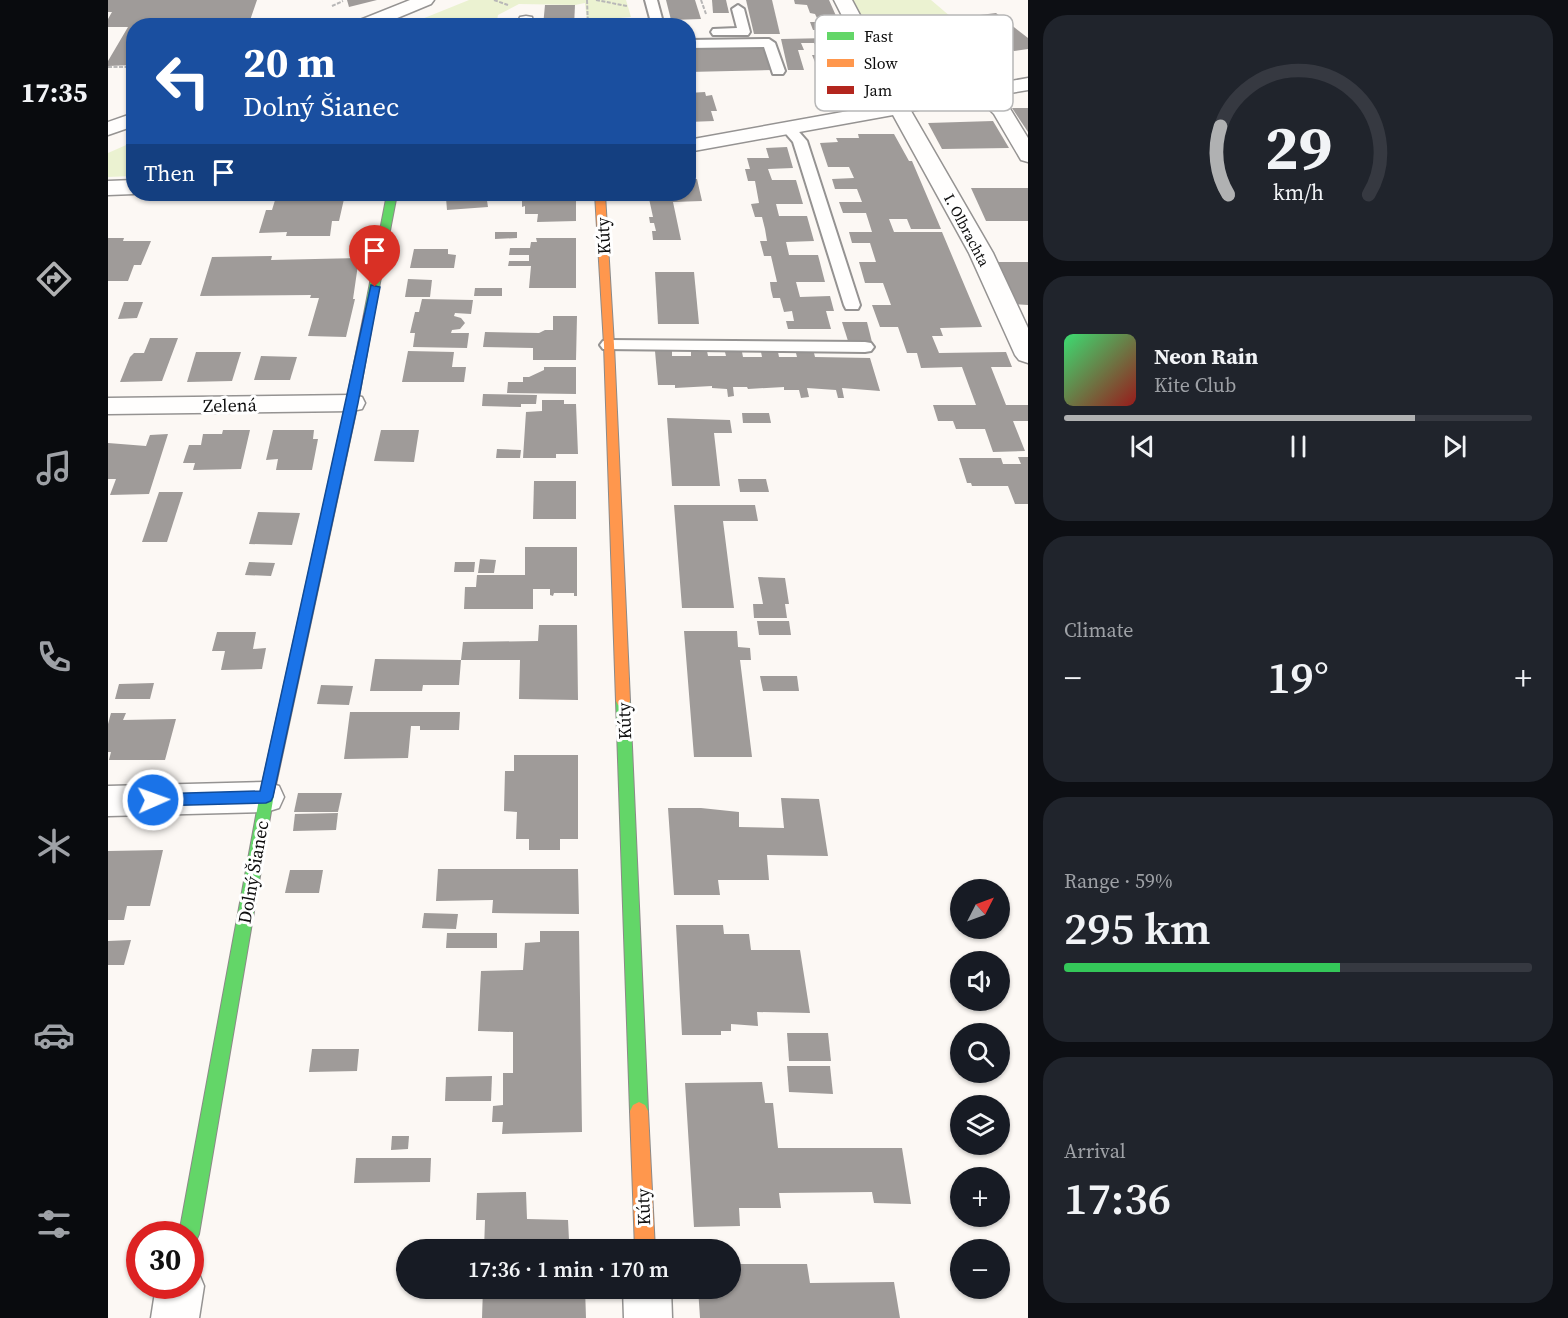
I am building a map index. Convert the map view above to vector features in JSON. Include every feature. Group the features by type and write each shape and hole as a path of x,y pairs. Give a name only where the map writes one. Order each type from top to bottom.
{"street":[{"path":"373,18 403,0"},
{"path":"380,18 425,0"},
{"name":"I. Olbrachta","path":"843,0 851,15"},
{"path":"1013,87 1028,84"},
{"path":"696,145 882,111"},
{"name":"I. Olbrachta","path":"901,111 981,252 1028,355"},
{"path":"1002,111 1028,156"},
{"path":"108,129 126,122"},
{"path":"108,188 126,187"},
{"name":"Dolný Šianec","path":"191,1221 266,797 352,403 391,201"},
{"name":"Kúty","path":"600,201 609,345 645,1239"},
{"name":"Zelená","path":"108,406 352,403"},
{"path":"108,801 266,797"},
{"path":"174,1318 178,1299"},
{"path":"647,1299 648,1318"}],"lane":[{"path":"651,0 656,18"},
{"path":"696,32 744,32 738,9"},
{"path":"696,44 769,43 778,71"},
{"path":"788,128 800,141 852,305"},
{"path":"609,345 865,346"}],"path":[{"path":"587,0 588,18"},
{"path":"332,6 343,2"},
{"path":"108,67 126,67"}],"green space":[{"path":"469,0 626,0 631,17 587,18 585,3 575,5 519,4 498,15 497,18 424,18"},
{"path":"852,0 931,0 949,15 861,15"},
{"path":"126,145 126,176 108,177 108,153"}],"building":[{"path":"108,0 257,0 251,18 126,18 126,27 108,27 108,19 112,12 108,12"},
{"path":"347,0 377,0 349,7"},
{"path":"666,0 695,0 701,19 696,18 670,18"},
{"path":"712,0 726,0 729,13 713,13"},
{"path":"746,0 772,0 780,34 754,34"},
{"path":"794,0 829,0 836,15 816,15 810,13 807,5 795,4"},
{"path":"545,5 575,5 574,18 544,18"},
{"path":"810,22 815,22 815,30 813,30"},
{"path":"1013,26 1028,38 1028,49 1014,51"},
{"path":"126,30 126,65 108,66 108,61"},
{"path":"815,38 815,45 801,43 804,50 798,50 804,70 788,70 781,39"},
{"path":"764,48 772,70 696,72 696,49"},
{"path":"705,92 706,96 712,95 717,111 711,111 714,121 696,122 696,93"},
{"path":"1013,108 1028,108 1028,132 1013,110"},
{"path":"993,121 1009,148 942,149 928,123"},
{"path":"858,134 894,134 909,161 912,161 941,229 911,229 907,219 889,219 894,232 942,232 982,327 940,328 943,336 932,336 939,353 1006,352 1012,367 991,367 1006,405 1028,405 1028,421 1013,421 1025,451 993,452 985,429 956,429 953,421 938,421 933,405 976,405 962,367 921,368 917,353 907,353 898,327 880,327 872,305 891,305 883,283 865,283 859,262 876,262 870,243 852,243 849,232 872,232 866,213 843,213 839,202 862,202 857,189 835,189 832,179 854,178 849,167 828,167 820,143 838,142 836,138 859,138"},
{"path":"787,147 793,168 768,169 772,180 796,180 803,204 776,204 779,216 807,216 814,241 786,242 789,255 818,255 825,282 796,282 800,297 830,296 834,311 826,311 831,329 788,329 786,321 794,321 792,311 784,312 780,298 773,298 771,290 770,282 777,282 771,256 764,256 760,241 767,241 762,217 755,217 751,204 759,203 755,181 748,181 745,169 750,169 747,158 769,158 766,148"},
{"path":"697,179 702,201 673,202 681,240 653,240 652,231 656,231 649,217 653,217 650,201 696,201"},
{"path":"971,188 1028,188 1028,221 986,221"},
{"path":"275,201 344,201 339,221 332,221 330,236 286,236 287,232 259,233 266,210 272,210"},
{"path":"446,201 487,201 488,207 447,210"},
{"path":"522,201 576,201 576,221 537,222 538,214 525,214 525,206 522,207"},
{"path":"495,232 517,232 517,238 495,239"},
{"path":"108,238 124,238 123,241 151,241 141,265 134,265 128,281 108,281"},
{"path":"536,238 576,238 576,288 529,288 531,266 508,266 509,261 529,261 529,255 509,255 510,248 530,248 531,242 537,242"},
{"path":"414,249 448,249 448,254 456,255 454,268 410,268"},
{"path":"272,256 271,260 359,258 353,299 355,299 346,337 308,336 319,298 310,298 311,295 200,296 212,257"},
{"path":"996,262 1028,262 1028,305 1013,304"},
{"path":"655,272 694,272 699,324 658,324"},
{"path":"408,279 432,280 430,297 405,297"},
{"path":"475,288 502,288 502,296 474,296"},
{"path":"422,299 473,300 471,314 455,313 454,316 461,318 465,323 460,329 452,330 451,333 469,333 467,348 413,347 415,333 410,333 415,312 419,312"},
{"path":"124,302 143,302 137,318 118,319"},
{"path":"553,316 577,316 576,360 533,360 533,348 483,347 485,332 539,333 553,330"},
{"path":"842,322 867,322 872,342 848,341"},
{"path":"150,338 178,338 162,381 120,382 130,357 134,353 144,353"},
{"path":"408,351 454,352 452,367 466,367 464,382 402,382"},
{"path":"655,351 672,351 672,356 691,356 691,351 707,351 708,356 726,356 725,352 742,352 743,357 762,357 761,352 778,352 779,357 797,357 796,353 814,353 815,357 870,358 880,391 842,388 844,398 838,398 836,390 807,388 809,397 801,398 799,390 784,390 784,387 748,389 747,387 733,387 734,396 728,397 727,389 712,388 712,386 675,388 675,385 658,385"},
{"path":"196,352 241,352 232,381 187,382"},
{"path":"261,356 297,357 290,380 254,380"},
{"path":"544,367 576,367 576,394 507,393 508,382 523,382 523,377 529,377 544,370"},
{"path":"483,394 537,395 536,404 521,404 521,407 482,406"},
{"path":"542,400 564,400 564,404 576,404 578,454 556,454 556,458 523,458 526,412 542,411"},
{"path":"742,413 769,413 771,423 743,423"},
{"path":"667,418 730,420 732,433 714,433 720,486 672,486"},
{"path":"223,430 250,430 241,469 193,470 195,463 183,463 189,445 201,445 203,434 222,434"},
{"path":"273,430 314,430 313,439 318,439 312,470 276,470 278,459 266,460"},
{"path":"381,430 419,430 414,462 374,461"},
{"path":"168,434 149,494 110,495 116,479 108,479 108,443 146,446 150,435"},
{"path":"497,449 521,450 520,458 496,458"},
{"path":"1018,457 1028,457 1028,504 1015,504 1008,486 972,486 971,483 967,483 959,458 1001,458 1003,464 1021,464"},
{"path":"738,479 766,479 769,492 740,492"},
{"path":"534,481 576,481 576,519 533,519"},
{"path":"159,492 183,492 167,542 142,542"},
{"path":"674,505 755,505 758,521 723,521 734,608 682,608"},
{"path":"258,512 300,513 292,545 249,544"},
{"path":"525,547 577,547 577,596 574,596 574,593 554,593 553,596 550,595 550,589 533,589 533,609 464,609 465,587 476,587 477,575 525,575"},
{"path":"480,559 496,560 494,573 478,573"},
{"path":"249,562 275,563 271,576 245,575"},
{"path":"455,562 475,562 474,572 454,572"},
{"path":"758,577 785,578 789,604 785,604 787,618 754,618 753,604 763,604"},
{"path":"757,621 789,621 791,635 759,635"},
{"path":"539,625 577,625 578,700 519,699 520,660 461,660 463,642 538,641"},
{"path":"684,631 737,631 738,647 750,648 751,660 740,660 752,757 694,757"},
{"path":"217,632 256,632 253,649 266,648 262,669 221,670 225,651 212,651"},
{"path":"375,659 461,660 459,685 423,685 422,691 370,691"},
{"path":"760,676 797,676 799,691 763,691"},
{"path":"154,683 150,699 115,699 119,684"},
{"path":"321,685 353,686 349,705 317,704"},
{"path":"350,712 460,712 459,730 420,730 420,726 411,726 408,758 344,759"},
{"path":"111,713 126,713 123,720 176,719 165,760 109,760 111,752 108,752 108,724"},
{"path":"514,755 578,755 578,839 560,839 560,850 529,850 529,839 516,839 517,812 504,811 505,771 514,771"},
{"path":"298,793 342,793 338,812 294,812"},
{"path":"781,798 819,799 828,856 767,855 769,880 718,880 720,895 674,895 668,808 701,808 739,812 739,827 784,828"},
{"path":"338,813 336,830 293,831 295,814"},
{"path":"163,850 150,906 127,906 124,920 108,920 108,851"},
{"path":"438,869 578,869 579,914 492,913 493,900 436,901"},
{"path":"290,870 323,870 319,893 285,893"},
{"path":"424,913 458,914 456,929 422,928"},
{"path":"676,925 723,925 724,934 749,934 751,950 800,950 810,1013 757,1012 758,1026 731,1024 731,1031 721,1031 721,1035 682,1035"},
{"path":"540,931 579,931 582,1132 502,1134 503,1122 492,1122 493,1106 503,1105 503,1073 513,1073 513,1032 478,1031 481,971 523,970 525,943 540,942"},
{"path":"447,933 497,933 497,948 446,948"},
{"path":"131,940 124,965 108,965 108,941"},
{"path":"787,1033 828,1033 831,1061 789,1061"},
{"path":"312,1049 359,1049 357,1071 309,1072"},
{"path":"787,1066 830,1066 833,1094 789,1092"},
{"path":"492,1076 491,1101 445,1101 446,1077"},
{"path":"762,1082 765,1103 773,1103 778,1148 902,1148 911,1204 874,1203 872,1192 779,1193 781,1208 739,1208 740,1226 694,1227 685,1083"},
{"path":"392,1136 409,1136 408,1149 391,1150"},
{"path":"356,1158 431,1158 430,1182 354,1183"},
{"path":"526,1192 527,1219 568,1220 569,1239 484,1239 485,1220 476,1220 477,1193"},
{"path":"741,1264 807,1264 810,1283 894,1282 900,1318 700,1318 699,1299 741,1299"},
{"path":"483,1299 585,1299 586,1318 482,1318"}],"traffic: fast":[{"path":"369,314 391,201"},
{"path":"623,701 639,1111"},
{"path":"191,1221 267,794"}],"traffic: slow":[{"path":"600,201 609,345 623,701"},
{"path":"639,1111 645,1239"}],"traffic: jam":[{"path":"267,794 352,403 369,314"}],"route":[{"path":"153,800 266,797 375,287"}]}
